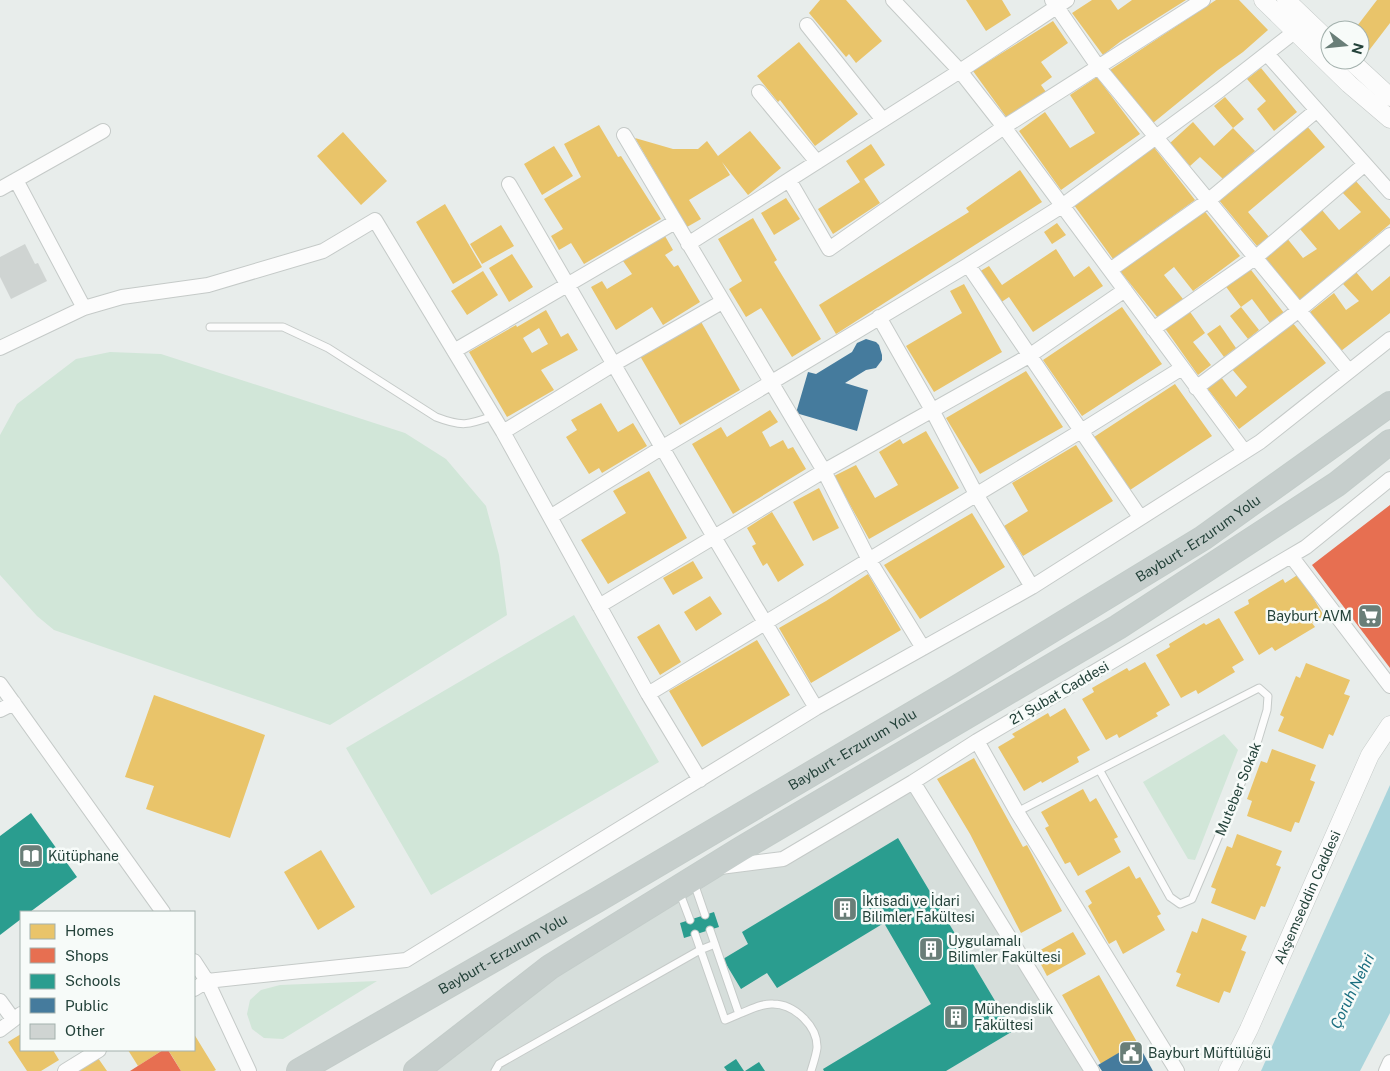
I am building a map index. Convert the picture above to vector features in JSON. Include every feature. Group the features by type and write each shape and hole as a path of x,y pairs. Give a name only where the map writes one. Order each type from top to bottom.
{"highway":[{"name":"Bayburt - Erzurum Yolu","path":"299,1071 598,900 960,686 1203,538 1390,404"},
{"name":"Bayburt - Erzurum Yolu","path":"416,1071 550,967 693,878 1118,627 1337,484 1390,442"}],"street":[{"path":"892,0 960,71 1004,127 1244,451"},
{"path":"788,180 829,249 1004,127 1203,0"},
{"path":"1263,0 1320,36"},
{"path":"1286,0 1301,26 1349,84 1390,119"},
{"path":"688,244 960,71 1059,2 1099,68 1210,200 1298,311 1349,371"},
{"path":"807,25 883,120"},
{"path":"550,517 663,447 968,265 1062,206 1267,54 1301,26"},
{"path":"1267,54 1390,192"},
{"path":"1361,70 1390,97"},
{"path":"759,92 817,162"},
{"path":"1110,270 1210,200 1317,110"},
{"path":"0,189 103,131"},
{"path":"624,135 824,471 868,560 923,648"},
{"path":"1153,329 1255,258 1365,164"},
{"path":"16,180 84,308"},
{"path":"510,184 714,537 816,708"},
{"path":"0,348 84,308 122,297 208,286 323,251 375,220 503,432 598,606 700,780"},
{"path":"454,351 675,222"},
{"path":"1196,388 1298,311 1390,235"},
{"path":"968,265 1028,356 1140,517"},
{"path":"598,606 824,471 1028,356 1125,290"},
{"path":"503,432 614,364 722,302"},
{"path":"879,317 932,410 976,494 1032,587"},
{"path":"195,988 206,981 406,960 816,708 1032,587 1260,442 1390,339"},
{"path":"648,694 1082,431 1182,368"},
{"name":"21 Şubat Caddesi","path":"693,878 782,858 913,782 977,741 1306,547 1390,479"},
{"path":"1291,556 1390,686"},
{"path":"0,684 157,910"},
{"path":"0,710 14,704"},
{"name":"Akşemseddin Caddesi","path":"1228,1071 1249,1029 1370,755 1390,725"},
{"path":"977,741 1017,812 1176,1071"},
{"path":"913,782 1092,1071"},
{"path":"195,962 249,1071"},
{"path":"0,1001 17,1017 0,1030"},
{"path":"65,1071 97,1051"},
{"path":"1386,1071 1390,1062"}],"lane":[{"path":"210,327 283,328 328,348 436,417 465,424 493,416"},
{"name":"Muteber Sokak","path":"1017,812 1259,688 1268,696 1267,710 1254,753 1192,899 1180,904 1170,897 1100,771"},
{"path":"693,878 705,915"},
{"path":"690,920 693,878"},
{"path":"710,930 739,1014"},
{"path":"695,934 725,1020 772,1004 792,1009 810,1026 814,1036 817,1047 811,1071"},
{"path":"495,1071 499,1064 700,950 715,944"}],"shaded area":[{"path":"913,782 1092,1071 416,1071 710,868 783,859"}],"green space":[{"path":"110,352 161,354 405,433 446,459 486,506 499,555 507,615 330,725 54,630 37,616 0,575 0,435 17,404 76,359"},
{"path":"574,615 659,762 431,895 346,748"},
{"path":"1224,734 1238,750 1195,860 1188,859 1143,782"},
{"path":"377,981 283,1039 264,1038 252,1029 247,1014 250,1000 261,990 280,985"}],"water":[{"name":"Çoruh Nehri","path":"1390,785 1390,1013 1360,1071 1261,1071"}],"building: Homes":[{"path":"820,0 846,0 882,41 856,63 849,54 846,57 809,13"},
{"path":"966,0 1002,0 1011,15 986,31"},
{"path":"1092,0 1111,0 1118,10 1132,0 1186,0 1121,41 1103,55 1072,13"},
{"path":"1216,0 1239,0 1268,30 1153,123 1110,70"},
{"path":"1377,0 1390,0 1390,23 1370,49 1370,20 1362,20"},
{"path":"1053,21 1068,43 1041,62 1052,77 1041,85 1046,92 1007,118 973,71"},
{"path":"799,42 858,114 815,146 780,100 778,102 757,76"},
{"path":"1261,68 1297,112 1274,131 1257,109 1266,101 1247,79"},
{"path":"1097,77 1140,134 1061,190 1019,131 1045,112 1070,148 1095,133 1070,95"},
{"path":"1225,97 1244,119 1233,128 1214,106"},
{"path":"1193,122 1214,146 1233,128 1255,151 1223,179 1200,157 1190,166 1170,143"},
{"path":"599,125 618,157 621,156 661,219 584,264 571,243 559,250 551,236 563,229 544,199 581,177 564,144"},
{"path":"1306,125 1325,147 1248,212 1269,237 1257,246 1218,199"},
{"path":"750,131 781,168 748,195 722,162 730,175 689,200 701,219 687,227 635,138 673,149 698,149 707,141 718,156"},
{"path":"343,132 387,181 361,205 317,156"},
{"path":"871,144 885,165 864,179 880,203 833,234 818,209 860,182 846,161"},
{"path":"554,146 573,176 542,195 524,164"},
{"path":"1153,146 1195,200 1113,259 1074,205"},
{"path":"1020,170 1042,202 836,334 819,305 969,212 966,208"},
{"path":"1354,179 1390,219 1390,224 1300,300 1263,257 1286,237 1303,258 1317,249 1300,229 1322,210 1339,230 1361,212 1341,191"},
{"path":"786,198 800,219 774,235 761,213"},
{"path":"445,204 482,267 453,284 416,222"},
{"path":"1203,209 1240,256 1193,291 1174,267 1164,275 1183,299 1158,318 1120,271"},
{"path":"753,218 777,260 774,262 821,339 792,357 761,308 746,317 729,289 742,281 718,239"},
{"path":"1057,223 1066,235 1052,244 1044,232"},
{"path":"501,225 514,246 482,264 470,244"},
{"path":"665,236 673,250 665,255 674,267 678,265 700,302 663,325 652,307 616,330 591,287 602,281 607,289 632,274 623,261"},
{"path":"1056,249 1074,277 1089,266 1103,286 1033,332 1009,297 997,305 977,273 989,266 1002,285"},
{"path":"512,254 533,287 509,302 489,268"},
{"path":"1248,266 1284,313 1270,323 1252,299 1241,307 1224,284"},
{"path":"483,271 498,295 467,315 451,291"},
{"path":"1356,272 1372,291 1390,276 1390,313 1341,351 1310,312 1334,293 1346,310 1359,301 1343,284"},
{"path":"964,284 1002,352 934,392 906,346 962,313 950,291"},
{"path":"1122,307 1162,364 1082,416 1043,360"},
{"path":"1241,307 1259,330 1248,339 1230,316"},
{"path":"1188,309 1205,333 1193,342 1211,365 1198,375 1164,327"},
{"path":"546,310 561,337 568,333 578,350 541,370 554,390 507,417 469,352 516,325 517,327","holes":["539,328 548,344 532,353 523,338"]},
{"path":"700,320 740,390 680,425 640,356"},
{"path":"1292,322 1326,363 1239,429 1207,388 1221,377 1236,397 1247,387 1231,368"},
{"path":"1220,325 1236,348 1224,357 1207,334"},
{"path":"1026,371 1063,427 980,474 946,418"},
{"path":"1175,384 1212,436 1130,490 1094,437"},
{"path":"601,403 618,432 633,423 647,446 602,473 599,468 589,474 566,437 577,430 571,420"},
{"path":"770,410 778,422 762,432 770,447 783,440 788,449 793,447 806,469 733,514 692,444 721,427 727,437"},
{"path":"926,431 959,488 869,539 834,476 856,465 875,498 898,485 879,452 900,439 903,444"},
{"path":"1076,445 1113,501 1023,556 1004,526 1028,511 1012,483"},
{"path":"649,471 687,538 608,584 581,540 626,513 613,491"},
{"path":"819,488 839,528 813,541 793,502"},
{"path":"772,512 804,565 778,582 767,563 763,566 752,546 756,544 747,528"},
{"path":"972,513 1005,567 920,619 884,565"},
{"path":"693,561 703,578 673,595 663,578"},
{"path":"868,574 901,630 811,683 779,628"},
{"path":"1299,574 1324,616 1312,623 1315,627 1275,651 1272,647 1259,655 1234,612 1249,604 1248,600 1283,579 1285,583"},
{"path":"710,596 722,614 696,631 684,612"},
{"path":"1219,618 1244,660 1232,667 1235,672 1198,694 1196,690 1181,698 1156,655 1170,647 1169,644 1204,623 1206,625"},
{"path":"659,624 681,662 660,675 637,637"},
{"path":"757,640 790,695 702,747 669,691"},
{"path":"1145,662 1170,705 1156,713 1158,716 1119,738 1117,734 1106,740 1082,699 1094,692 1092,688 1127,668 1129,671"},
{"path":"1306,663 1350,680 1344,694 1350,696 1333,736 1329,734 1323,749 1278,731 1284,717 1280,715 1296,676 1300,678"},
{"path":"154,695 265,735 230,838 146,809 154,786 125,777"},
{"path":"1065,708 1090,750 1077,757 1079,762 1024,791 998,747 1015,737 1012,734 1048,713 1050,717"},
{"path":"1272,749 1316,765 1310,780 1315,782 1299,823 1295,822 1291,832 1247,816 1252,801 1247,799 1261,761 1267,763"},
{"path":"974,758 1023,847 1027,845 1062,911 1021,933 970,834 937,779"},
{"path":"1083,789 1090,802 1096,798 1118,837 1114,839 1121,852 1078,876 1070,862 1065,864 1045,828 1049,826 1041,812"},
{"path":"1237,834 1282,851 1276,865 1281,867 1265,907 1261,906 1255,920 1211,903 1216,889 1211,887 1227,846 1232,848"},
{"path":"321,850 355,907 318,930 284,872"},
{"path":"1129,866 1136,879 1140,877 1161,914 1157,916 1165,930 1123,954 1116,940 1109,944 1088,906 1092,903 1085,891"},
{"path":"1202,918 1247,936 1241,950 1246,952 1230,993 1224,991 1219,1003 1176,986 1181,974 1176,972 1192,931 1197,933"},
{"path":"1073,932 1086,954 1047,976 1035,953"},
{"path":"1099,975 1137,1042 1101,1064 1062,995"},
{"path":"20,1035 20,1051 54,1051 59,1060 41,1071 27,1071 8,1042"},
{"path":"195,1036 216,1070 181,1071 169,1051 195,1051"},
{"path":"129,1051 161,1051 138,1066"},
{"path":"98,1058 107,1071 77,1071"}],"building: Shops":[{"name":"Bayburt AVM","path":"1390,505 1390,668 1312,565"},
{"path":"161,1051 169,1051 181,1071 130,1071"}],"building: Schools":[{"name":"Kütüphane","path":"31,813 77,877 31,911 20,911 20,920 0,935 0,836"},
{"path":"898,838 1013,1031 946,1071 824,1071 823,1069 931,1004 884,923 777,988 767,973 741,989 723,959 748,944 742,932"},
{"path":"714,912 719,927 684,938 680,923"},
{"path":"736,1059 744,1071 727,1071 724,1067"},
{"path":"759,1062 765,1071 745,1071"}],"building: Public":[{"path":"866,339 879,345 882,360 876,368 866,370 845,383 868,390 857,431 796,413 808,372 816,374 852,352 857,343"},
{"name":"Bayburt Müftülüğü","path":"1137,1042 1153,1071 1102,1071 1098,1065"}],"building: Other":[{"path":"25,244 35,264 38,263 47,281 11,299 0,277 0,257"}],"place":[{"name":"Bayburt AVM","path":"1370,616"},
{"name":"Kütüphane","path":"31,856"},
{"name":"İktisadi ve İdari Bilimler Fakültesi","path":"845,909"},
{"name":"Uygulamalı Bilimler Fakültesi","path":"931,949"},
{"name":"Mühendislik Fakültesi","path":"956,1017"},
{"name":"Bayburt Müftülüğü","path":"1131,1053"}]}
